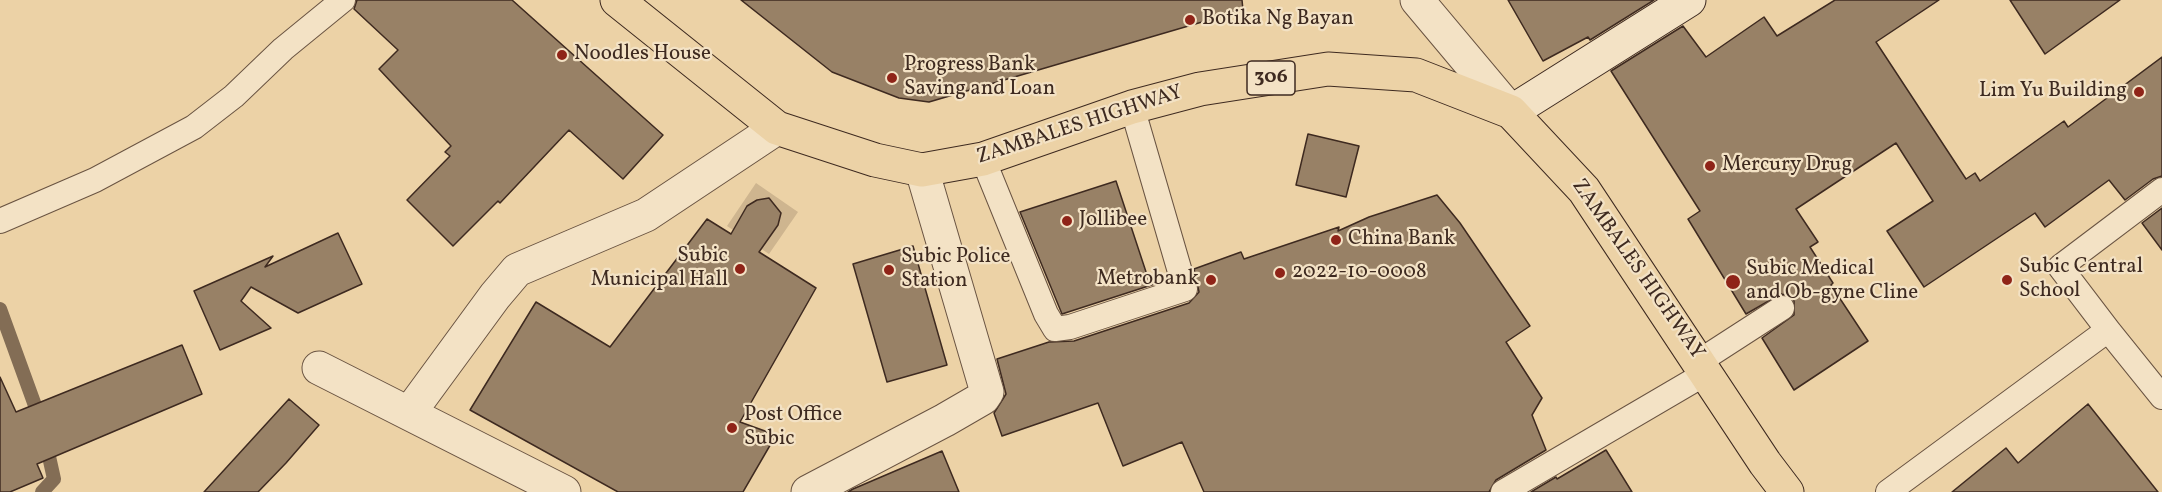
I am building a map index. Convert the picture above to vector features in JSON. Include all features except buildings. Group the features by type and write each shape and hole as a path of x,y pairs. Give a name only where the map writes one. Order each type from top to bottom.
{"main road":[{"name":"ZAMBALES HIGHWAY","path":"617,0 777,128 875,160 922,170 983,159 1132,107 1200,89 1329,69 1416,75 1511,112 1584,190 1787,492"}],"street":[{"path":"1417,0 1511,112 1689,0"},
{"path":"410,412 495,296 517,270 646,215 777,128"},
{"path":"808,492 945,420 983,398 987,392 922,170"},
{"path":"319,368 410,412 564,492"}],"lane":[{"path":"11,217 138,159 194,127 234,96 283,49 343,0"},
{"path":"983,159 1046,314 1055,329 1070,327 1185,289 1132,107"},
{"path":"2162,190 2060,267 2162,397"},
{"path":"1503,492 1704,366 1782,308"},
{"path":"1888,492 2108,330"}],"shaded area":[{"path":"756,183 798,212 769,254 727,226"}],"waterway":[{"path":"0,309 41,422"},
{"path":"42,492 54,479 46,443"}],"place":[{"name":"Botika Ng Bayan","path":"1190,20"},
{"name":"Noodles House","path":"562,55"},
{"name":"Progress Bank Saving and Loan","path":"892,78"},
{"name":"Lim Yu Building","path":"2139,92"},
{"name":"Mercury Drug","path":"1710,166"},
{"name":"Jollibee","path":"1067,221"},
{"name":"China Bank","path":"1336,240"},
{"name":"Subic Municipal Hall","path":"740,269"},
{"name":"Subic Police Station","path":"889,270"},
{"name":"2022-10-0008","path":"1280,273"},
{"name":"Metrobank","path":"1211,280"},
{"name":"Subic Central School","path":"2007,280"},
{"name":"Subic Medical and Ob-gyne Cline","path":"1733,282"},
{"name":"Post Office Subic","path":"732,428"}]}
